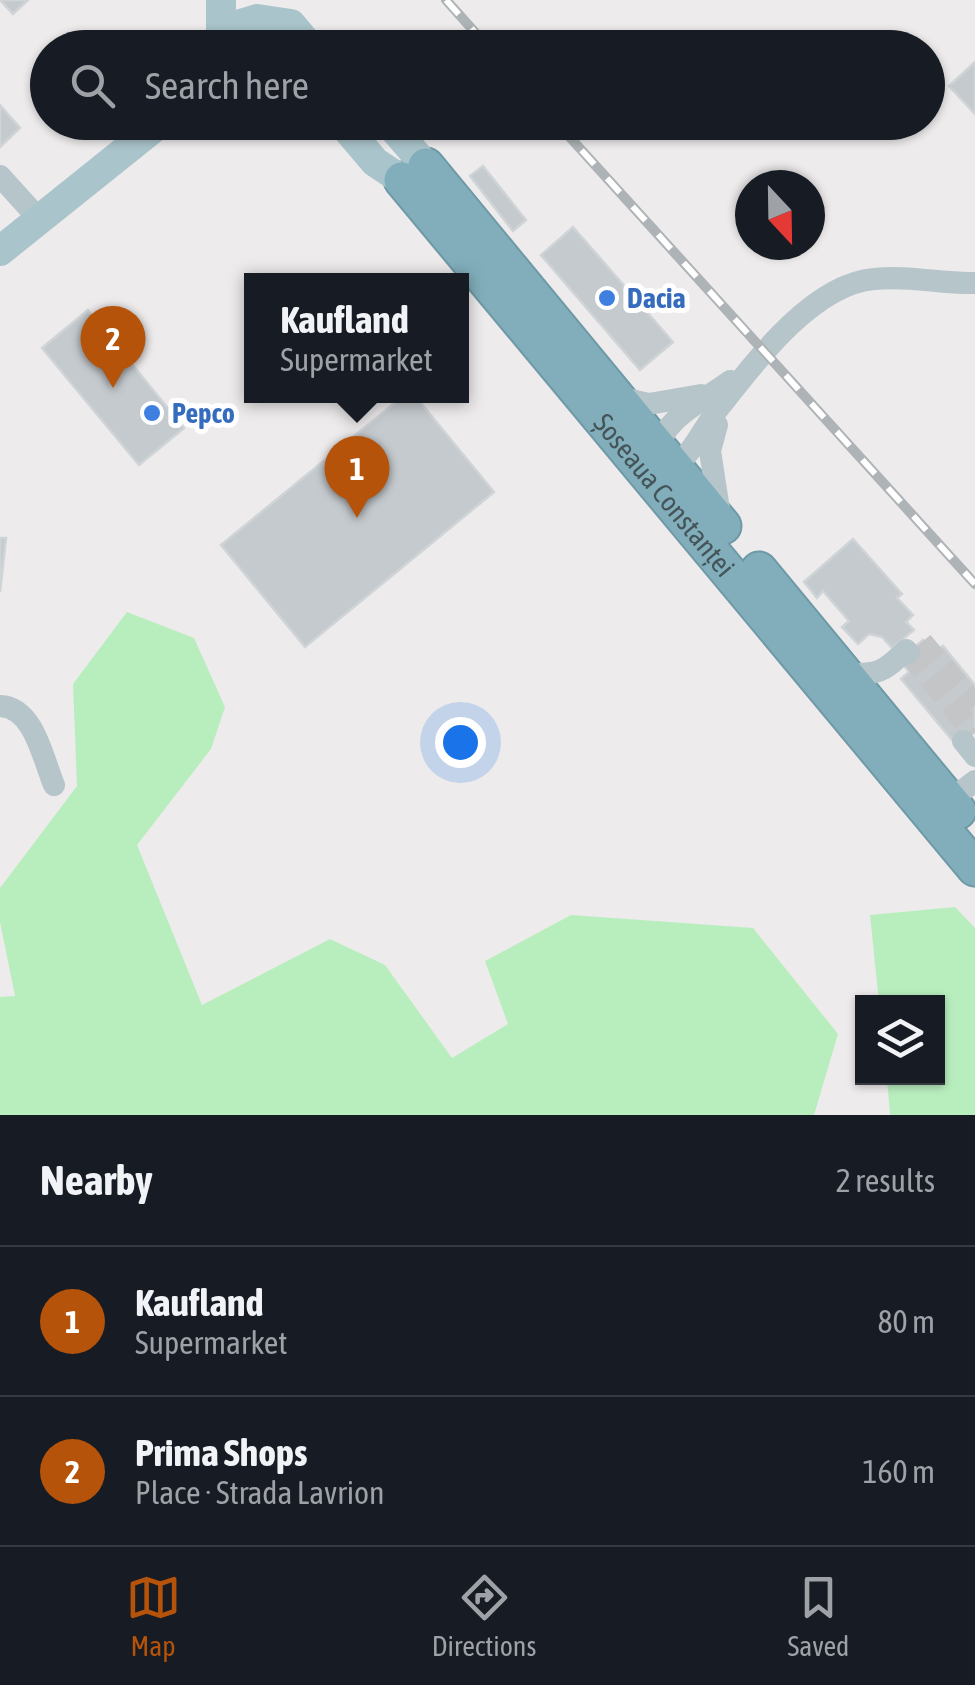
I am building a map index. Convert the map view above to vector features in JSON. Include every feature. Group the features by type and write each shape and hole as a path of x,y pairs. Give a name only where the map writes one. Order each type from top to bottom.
{"highway":[{"name":"Șoseaua Constanței","path":"414,173 618,398 659,468 725,529 975,831"},
{"name":"Șoseaua Constanței","path":"414,173 659,468 952,799 975,868"}],"main road":[{"path":"220,30 221,0"},
{"path":"269,14 294,30"},
{"path":"233,30 248,20 269,14 296,30"},
{"path":"2,244 138,140"},
{"path":"356,140 375,162 414,173"},
{"name":"Șoseaua Constanței","path":"375,140 414,173"},
{"name":"Șoseaua Constanței","path":"400,140 414,173"}],"street":[{"path":"0,176 38,218"},
{"path":"659,468 673,420 737,378 824,297 857,282 907,278 975,283"},
{"path":"618,398 649,404 673,402 737,378"},
{"path":"659,468 690,453 737,378"},
{"path":"725,529 710,451 737,378"},
{"path":"844,674 872,674 908,656 885,694 884,722"},
{"path":"0,706 12,706 24,716 54,786"}],"green space":[{"path":"127,612 194,638 225,707 211,749 137,845 202,1005 330,939 385,965 452,1058 508,1024 485,961 571,915 753,928 838,1034 814,1115 0,1115 0,997 15,996 0,922 0,888 77,786 73,684"},
{"path":"955,907 975,928 975,1115 890,1115 888,1085 945,1085 945,995 878,995 870,915"}],"building":[{"path":"0,0 28,0 13,14"},
{"path":"975,62 975,114 949,86"},
{"path":"0,105 20,128 0,147"},
{"path":"483,166 526,220 513,231 470,176"},
{"name":"Dacia","path":"573,227 673,342 640,370 541,255"},
{"path":"88,310 184,428 139,465 42,348"},
{"path":"394,403 421,403 494,492 305,647 221,545"},
{"path":"0,538 6,538 0,592"},
{"path":"853,539 902,594 897,598 913,615 906,622 914,630 892,648 882,637 869,634 858,644 842,627 849,621 823,591 817,598 804,582"},
{"path":"923,640 934,653 943,646 975,685 975,732 957,746 901,679 909,672 900,660"}],"tunnel":[{"path":"922,642 975,705"},
{"path":"909,653 974,733"}],"railway":[{"path":"446,0 473,30"},
{"path":"572,140 975,584"}],"place":[{"name":"Dacia","path":"607,298"},
{"name":"Prima Shops","path":"113,388"},
{"name":"Pepco","path":"152,413"},
{"name":"Kaufland","path":"357,518"}]}
